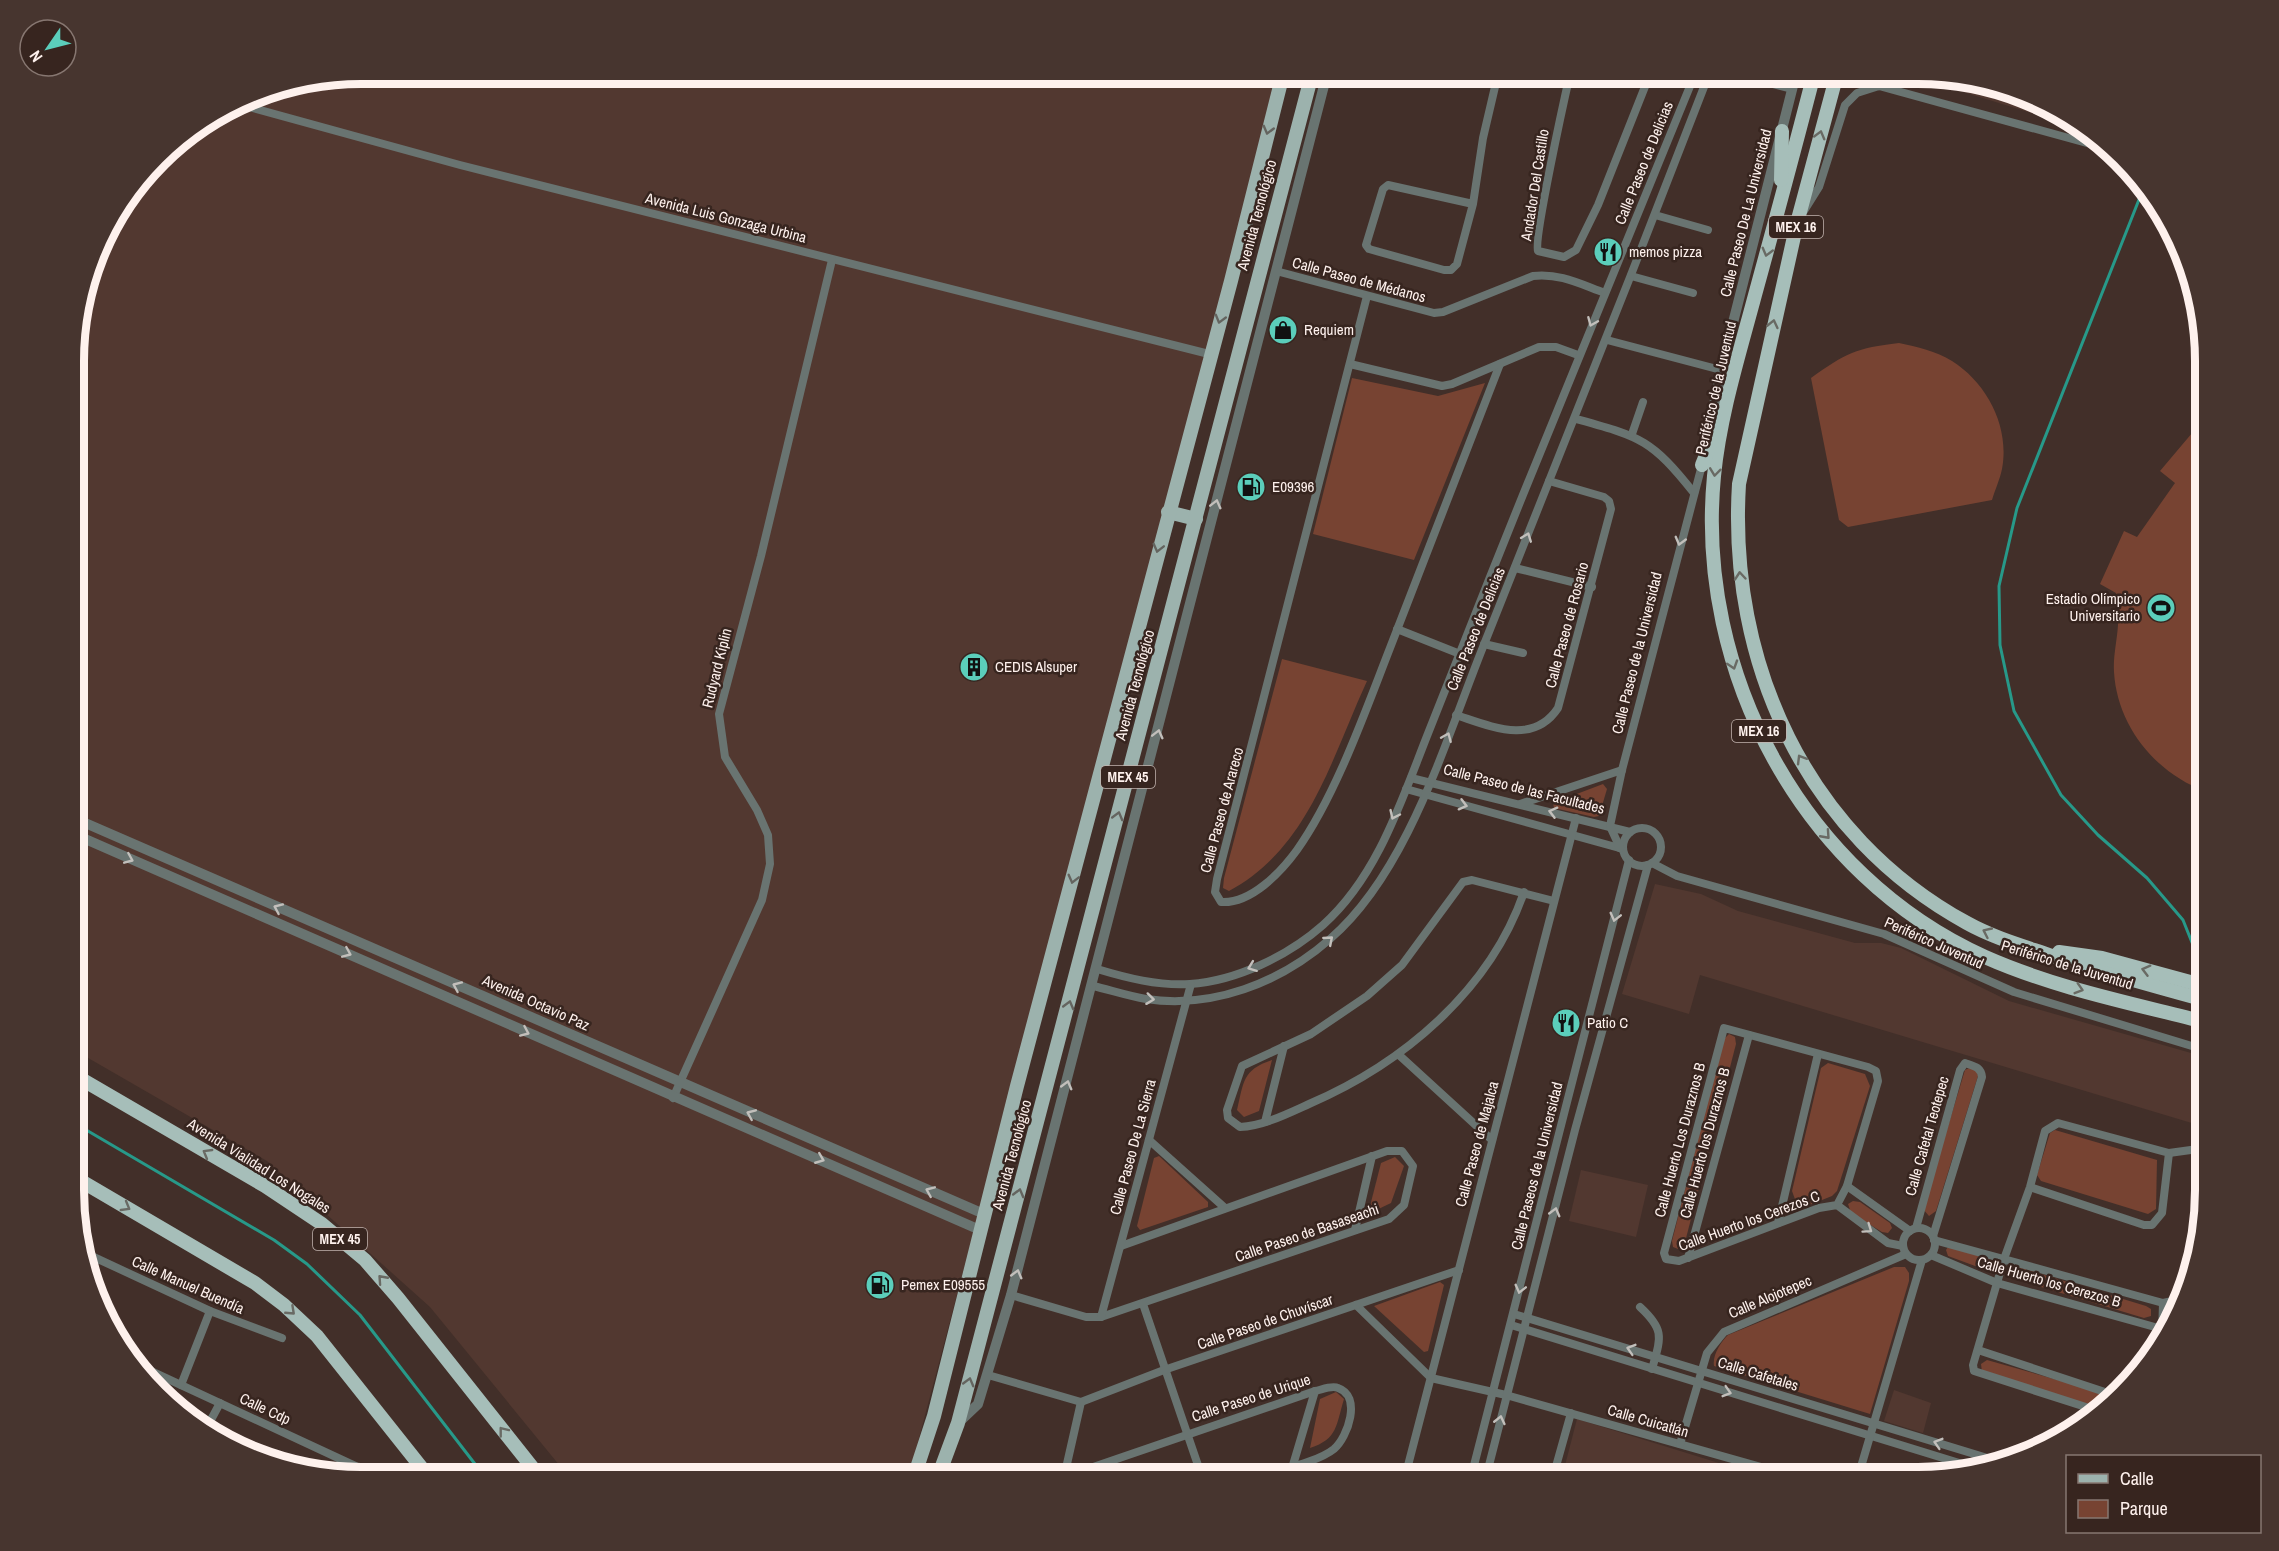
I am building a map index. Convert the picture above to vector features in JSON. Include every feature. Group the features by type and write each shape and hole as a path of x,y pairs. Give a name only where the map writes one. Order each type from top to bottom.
{"highway":[{"name":"Periférico de la Juventud","path":"1811,84 1725,409 1714,478 1712,536 1715,584 1725,640 1741,690 1780,774 1812,819 1843,854 1910,913 1959,943 2023,971 2082,990 2195,1019"},
{"name":"Periférico de la Juventud","path":"1834,84 1797,223 1739,484 1737,523 1743,605 1766,688 1783,728 1819,789 1847,824 1881,860 1935,903 1968,924 2009,943 2042,952"},
{"path":"1781,201 1782,131"},
{"path":"1702,465 1725,409"},
{"path":"2042,952 2110,975 2195,997"},
{"name":"MEX 16","path":"2042,952 2102,958 2195,983"},
{"name":"Avenida Vialidad Los Nogales","path":"84,1081 265,1186 322,1224 365,1260 398,1298 532,1467"},
{"path":"84,1187 255,1283 284,1305 317,1336 421,1467"}],"main road":[{"name":"Avenida Tecnológico","path":"917,1467 934,1416 984,1214 1167,512 1231,281 1280,84"},
{"name":"Avenida Tecnológico","path":"942,1467 958,1423 1309,84"},
{"path":"1167,512 1196,519"}],"street":[{"path":"958,1423 978,1404 1011,1295 1093,986 1324,84"},
{"path":"1473,204 1388,185 1383,189 1366,245 1369,249 1450,270 1460,260 1473,204 1483,138 1496,84"},
{"name":"Andador Del Castillo","path":"1568,84 1536,244 1538,252 1564,256 1576,250 1598,205 1646,84"},
{"name":"Calle Paseo de Delicias","path":"1097,969 1155,983 1191,984 1225,977 1270,960 1305,940 1324,924 1359,884 1406,789 1578,355 1691,84"},
{"name":"Calle Paseo de Delicias","path":"1093,986 1146,999 1186,1001 1226,995 1255,985 1294,966 1331,938 1355,915 1386,873 1424,795 1576,419 1705,84"},
{"path":"1773,84 1792,89"},
{"name":"Calle Paseo De La Universidad","path":"1702,465 1721,370 1793,84"},
{"path":"1797,223 1819,187 1845,105 1857,93 1879,86 2091,144"},
{"name":"Avenida Luis Gonzaga Urbina","path":"250,107 460,165 1209,354"},
{"path":"1655,215 1708,230"},
{"name":"Rudyard Kiplin","path":"673,1098 762,900 770,864 768,835 725,757 719,714 772,511 832,260"},
{"name":"Calle Paseo de Médanos","path":"1276,271 1434,313 1443,312 1533,276 1560,276 1605,293"},
{"path":"1631,276 1693,293"},
{"name":"Calle Paseo de Arareco","path":"1367,296 1216,879 1218,900 1227,902 1250,894 1275,876 1296,852 1316,820 1367,706 1500,364"},
{"path":"1607,340 1721,370"},
{"path":"1350,364 1442,386 1539,347 1556,347 1578,355"},
{"path":"1632,434 1643,402"},
{"path":"1576,419 1632,434 1662,455 1694,493"},
{"name":"Calle Paseo de la Universidad","path":"1610,826 1622,770 1702,465"},
{"name":"Calle Paseo de Rosario","path":"1456,715 1506,731 1521,731 1551,718 1558,708 1592,587 1611,504 1598,495 1549,481"},
{"path":"1515,568 1592,587"},
{"path":"1397,629 1460,654"},
{"path":"1484,644 1523,653"},
{"path":"1520,804 1622,770"},
{"name":"Calle Paseo de las Facultades","path":"1410,778 1630,832"},
{"name":"Calle Paseo de las Facultades","path":"1406,789 1572,833 1622,849"},
{"name":"Calle Paseo de Majalca","path":"1408,1467 1576,818"},
{"name":"Avenida Octavio Paz","path":"84,822 984,1214"},
{"path":"1610,826 1622,849 1629,860 1638,865 1650,864 1660,854 1658,836 1641,828 1630,832 1622,849"},
{"name":"Avenida Octavio Paz","path":"84,839 673,1098 855,1174 980,1230"},
{"name":"Calle Paseos de la Universidad","path":"1473,1467 1629,860"},
{"name":"Calle Paseos de la Universidad","path":"1488,1467 1575,1130 1650,864"},
{"name":"Periférico Juventud","path":"1650,864 1677,876 1884,934 2014,992 2195,1047"},
{"path":"1524,892 1495,952 1468,989 1399,1055 1339,1091 1265,1122 1240,1127 1228,1118 1227,1110 1242,1066 1337,1018 1402,965 1463,882 1472,880 1524,892 1554,901"},
{"path":"1610,936 1627,940"},
{"name":"Calle Paseo De La Sierra","path":"1101,1317 1191,984"},
{"name":"Calle Huerto Los Duraznos B","path":"1666,1258 1664,1253 1724,1028 1749,1035"},
{"path":"1749,1035 1868,1066 1876,1071 1878,1081 1847,1186 1837,1206"},
{"name":"Calle Huerto los Duraznos B","path":"1688,1258 1749,1035"},
{"path":"1265,1122 1284,1046"},
{"path":"1778,1223 1818,1054"},
{"path":"1399,1055 1492,1140"},
{"name":"Calle Cafetal Teotepec","path":"1913,1229 1960,1070 1965,1063 1974,1066 1981,1072 1982,1077 1934,1238"},
{"path":"2089,1408 1976,1374 1973,1368 2004,1259 2030,1187 2045,1131 2054,1124 2169,1153 2195,1149"},
{"path":"1561,1127 1575,1130"},
{"path":"1149,1140 1225,1208"},
{"name":"Calle Paseo de Basaseachi","path":"1011,1295 1086,1317 1101,1317 1143,1304 1397,1215 1408,1195 1413,1166 1407,1155 1396,1150 1372,1156 1121,1246"},
{"path":"2030,1187 2144,1225 2152,1225 2162,1213 2169,1153"},
{"path":"1355,1230 1372,1156"},
{"path":"1847,1186 1913,1229 1926,1229 1934,1238 1935,1248 1931,1255 1922,1260 1913,1259 1904,1250 1904,1237 1913,1229"},
{"name":"Calle Huerto los Cerezos C","path":"1666,1258 1674,1262 1688,1258 1819,1208 1837,1206 1888,1243 1904,1250"},
{"name":"Calle Huerto los Cerezos B","path":"1934,1238 2163,1303"},
{"name":"Calle Alojotepec","path":"1680,1444 1711,1346 1728,1329 1904,1250"},
{"name":"Calle Huerto los Cerezos B","path":"1931,1255 1997,1283 2156,1331"},
{"name":"Calle Manuel Buendía","path":"92,1257 210,1311 282,1338"},
{"path":"1861,1467 1922,1260"},
{"name":"Calle Paseo de Chuvíscar","path":"1082,1402 1164,1370 1459,1270"},
{"path":"2162,1320 2163,1303 2172,1301"},
{"path":"1143,1304 1199,1467"},
{"path":"1356,1305 1431,1378"},
{"path":"1640,1307 1656,1321 1660,1330 1652,1369"},
{"path":"181,1385 210,1311"},
{"name":"Calle Cafetales","path":"1514,1314 1988,1458"},
{"name":"Calle Cafetales","path":"1511,1325 1962,1464"},
{"path":"1978,1350 2107,1393"},
{"name":"Calle Cdp","path":"152,1371 357,1467"},
{"path":"988,1375 1082,1402 1066,1467"},
{"name":"Calle Cuicatlán","path":"1431,1378 1506,1395 1758,1467"},
{"name":"Calle Paseo de Urique","path":"1093,1467 1315,1391 1334,1387 1342,1390 1350,1401 1348,1422 1342,1438 1334,1449 1287,1467"},
{"path":"1293,1465 1315,1391"},
{"path":"210,1422 220,1403"},
{"path":"1556,1467 1571,1413"}],"shaded area":[{"path":"361,84 1277,84 914,1457 909,1467 561,1467 430,1307 267,1161 84,1056 84,361 86,324 93,289 113,238 141,192 165,165 192,141 238,113 289,93 324,86"},
{"path":"1941,85 1990,93 2024,105 2056,121"},
{"path":"1655,884 1701,894 1738,911 1855,943 1881,943 1901,948 2009,1001 2195,1054 2195,1124 1700,975 1689,1014 1622,994"},
{"path":"1581,1170 1648,1185 1636,1237 1569,1221"},
{"path":"1894,1390 1931,1403 1923,1433 1884,1421"},
{"path":"1577,1419 1732,1467 1565,1467"}],"green space":[{"path":"1899,343 1946,358 1965,370 1976,381 1993,407 1999,422 2004,453 2001,473 1992,500 1848,527 1839,520 1811,378 1852,353"},
{"path":"1352,378 1438,396 1485,383 1414,560 1313,534"},
{"name":"Estadio Olímpico Universitario","path":"2195,430 2195,787 2170,772 2155,759 2142,745 2122,710 2114,672 2118,625 2116,593 2100,584 2124,531 2137,537 2175,483 2160,471"},
{"path":"1282,659 1367,681 1329,770 1298,826 1279,851 1256,873 1229,891 1223,888 1224,878"},
{"path":"1603,784 1607,789 1599,816 1594,817 1554,808 1553,803"},
{"path":"1729,1034 1735,1037 1736,1044 1684,1246 1678,1249 1673,1247 1672,1241 1723,1040"},
{"path":"1272,1060 1259,1111 1244,1117 1237,1110 1246,1078 1255,1068"},
{"path":"1828,1063 1865,1074 1870,1086 1837,1191 1832,1196 1807,1206 1796,1202 1792,1191 1821,1068"},
{"path":"1971,1067 1977,1069 1978,1076 1936,1211 1929,1216 1923,1209 1965,1070"},
{"path":"2055,1130 2157,1160 2156,1209 2148,1214 2041,1181 2037,1175 2050,1133"},
{"path":"1159,1156 1208,1202 1208,1207 1140,1230 1137,1226 1154,1158"},
{"path":"1395,1157 1404,1166 1391,1203 1368,1214 1381,1163"},
{"path":"1853,1201 1860,1202 1890,1223 1892,1228 1888,1233 1882,1232 1851,1213 1848,1204"},
{"path":"1948,1247 1990,1259 1994,1263 1986,1270 1948,1256 1946,1250"},
{"path":"2015,1266 2146,1306 2151,1309 2151,1316 2144,1318 2015,1279 2011,1273"},
{"path":"1894,1267 1905,1267 1909,1273 1909,1281 1870,1414 1714,1366 1716,1353 1728,1335"},
{"path":"1440,1282 1444,1285 1428,1351 1424,1352 1374,1306"},
{"path":"1987,1360 2106,1394 2092,1406 1982,1372 1981,1364"},
{"path":"1336,1392 1344,1399 1337,1424 1326,1440 1310,1448 1320,1399"}],"waterway":[{"path":"2141,196 2017,508 1999,586 2000,645 2014,711 2061,795 2098,835 2147,878 2183,920 2195,950"},
{"path":"84,1129 274,1240 307,1264 360,1315 477,1467"}],"place":[{"name":"memos pizza","path":"1608,252"},
{"name":"Requiem","path":"1283,330"},
{"name":"E09396","path":"1251,487"},
{"name":"Estadio Olímpico Universitario","path":"2161,608"},
{"name":"CEDIS Alsuper","path":"974,667"},
{"name":"Patio C","path":"1566,1023"},
{"name":"Pemex E09555","path":"880,1285"}]}
